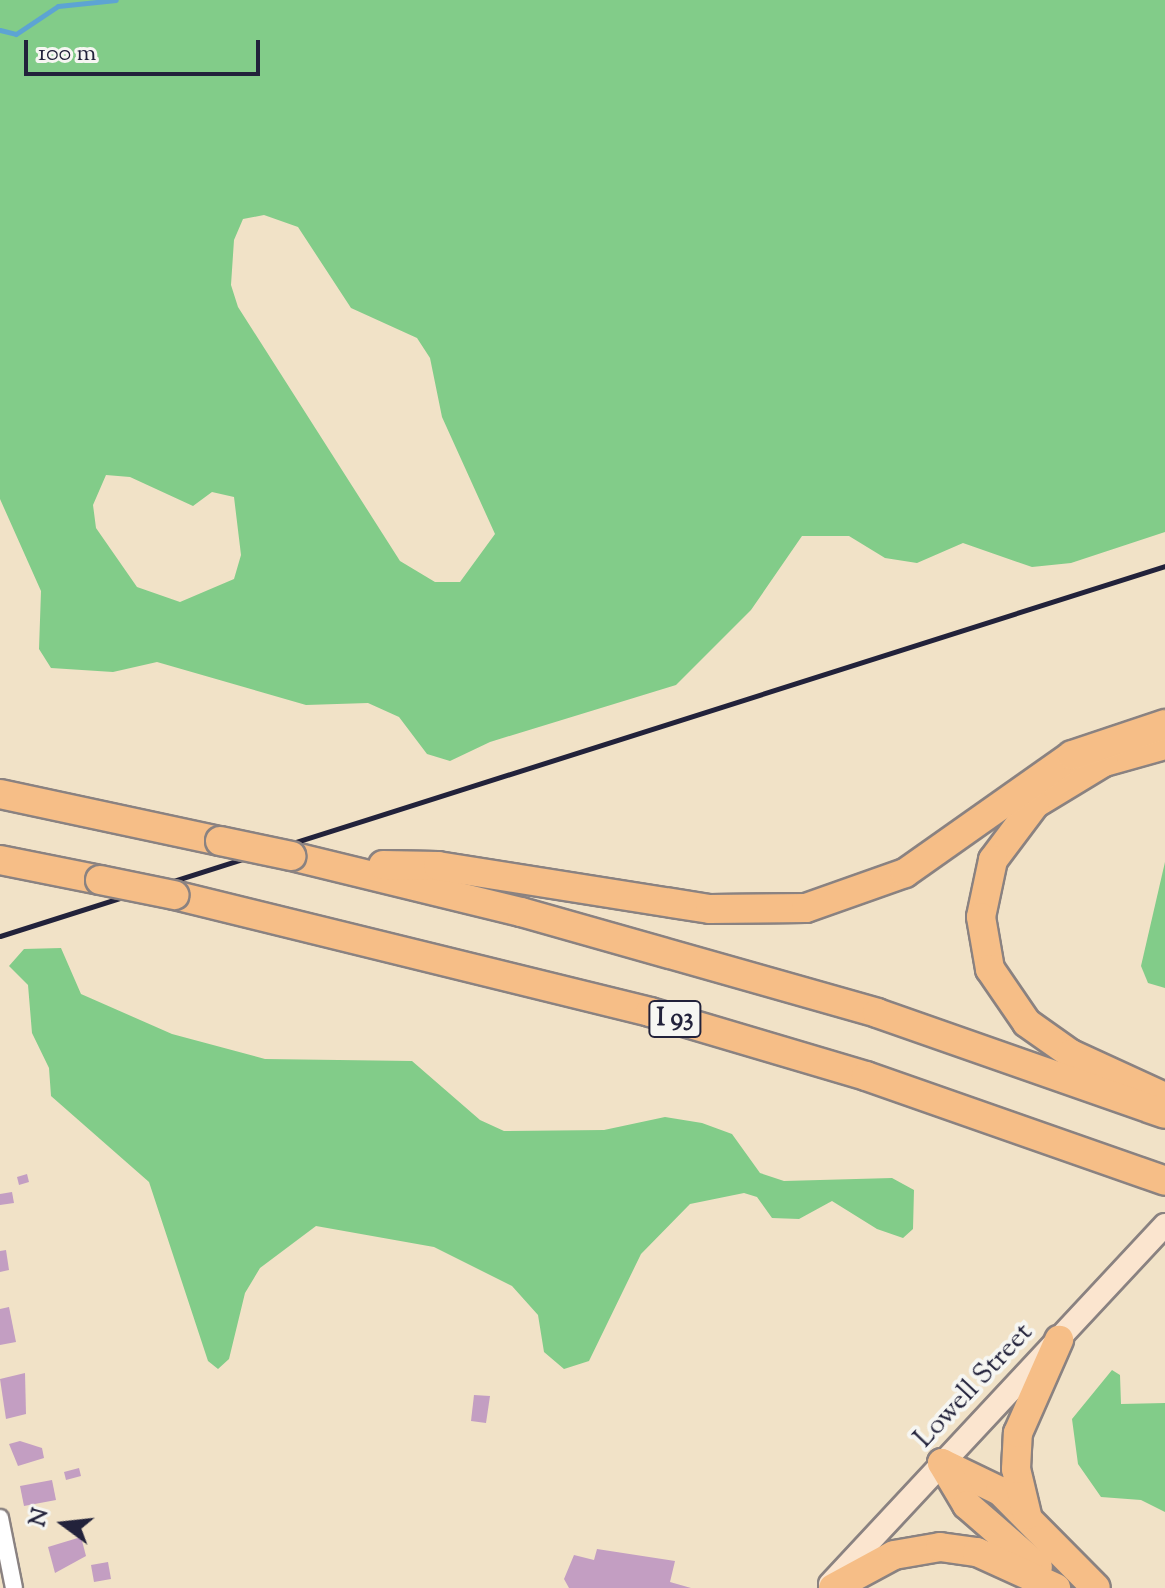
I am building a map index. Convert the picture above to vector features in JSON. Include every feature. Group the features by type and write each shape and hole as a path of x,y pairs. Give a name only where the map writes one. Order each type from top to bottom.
{"highway":[{"path":"327,863 438,866 734,912 806,908 905,873 1072,755 1165,724"},
{"path":"1165,745 1104,762 1035,804 993,860 981,917 990,969 1027,1023 1071,1054 1165,1097"},
{"name":"I 93","path":"0,794 327,863 877,1013 1165,1114"},
{"name":"I 93","path":"0,860 174,895 650,1012 880,1081 1165,1181"},
{"path":"1031,1523 1019,1491 1016,1446 1033,1387 1059,1340"},
{"path":"942,1463 982,1478 1096,1588"},
{"path":"942,1463 967,1505 1062,1588"},
{"path":"833,1588 894,1555 940,1547 977,1552 1056,1588"}],"main road":[{"name":"Lowell Street","path":"825,1588 1161,1230"}],"street":[{"path":"0,1518 14,1588"}],"green space":[{"path":"0,0 1165,0 1165,532 1071,563 1032,567 963,543 917,563 885,558 849,536 802,536 751,610 676,685 490,742 450,761 427,754 399,717 368,703 306,705 157,662 113,672 51,668 39,649 41,591 0,499","holes":["264,215 298,227 351,308 417,338 430,358 442,417 495,534 460,582 435,582 400,561 238,307 231,285 234,240 243,219","106,475 130,477 193,506 212,492 234,497 241,555 234,579 180,602 137,587 96,528 93,505"]},
{"path":"1165,862 1165,988 1148,983 1141,966"},
{"path":"61,948 81,994 172,1034 265,1059 412,1061 480,1120 504,1131 604,1130 665,1117 702,1123 732,1134 760,1173 784,1181 892,1178 914,1190 913,1229 903,1238 877,1229 832,1201 799,1219 772,1218 757,1197 744,1193 690,1204 641,1254 589,1361 564,1369 544,1352 538,1315 512,1286 434,1247 316,1226 260,1268 245,1293 229,1359 218,1369 208,1361 149,1182 51,1096 49,1068 32,1033 28,985 9,966 24,949"},
{"path":"1112,1370 1120,1375 1121,1404 1165,1403 1165,1512 1141,1500 1101,1497 1078,1464 1072,1419"}],"building":[{"path":"27,1174 29,1182 19,1185 17,1177"},
{"path":"12,1192 14,1203 0,1205 0,1194"},
{"path":"6,1250 9,1270 0,1272 0,1251"},
{"path":"9,1307 16,1342 0,1345 0,1309"},
{"path":"25,1373 26,1414 6,1419 0,1379"},
{"path":"474,1395 490,1396 486,1423 471,1421"},
{"path":"20,1441 42,1448 44,1458 18,1466 9,1444"},
{"path":"79,1468 81,1476 66,1480 64,1472"},
{"path":"52,1480 56,1500 24,1506 20,1486"},
{"path":"81,1537 86,1556 55,1573 48,1547"},
{"path":"597,1549 675,1561 670,1582 691,1588 569,1588 564,1579 574,1555 594,1560"},
{"path":"108,1562 111,1579 94,1582 91,1565"}],"waterway":[{"path":"0,30 16,34 58,6 116,0"}],"railway":[{"path":"0,936 1165,566"}]}
